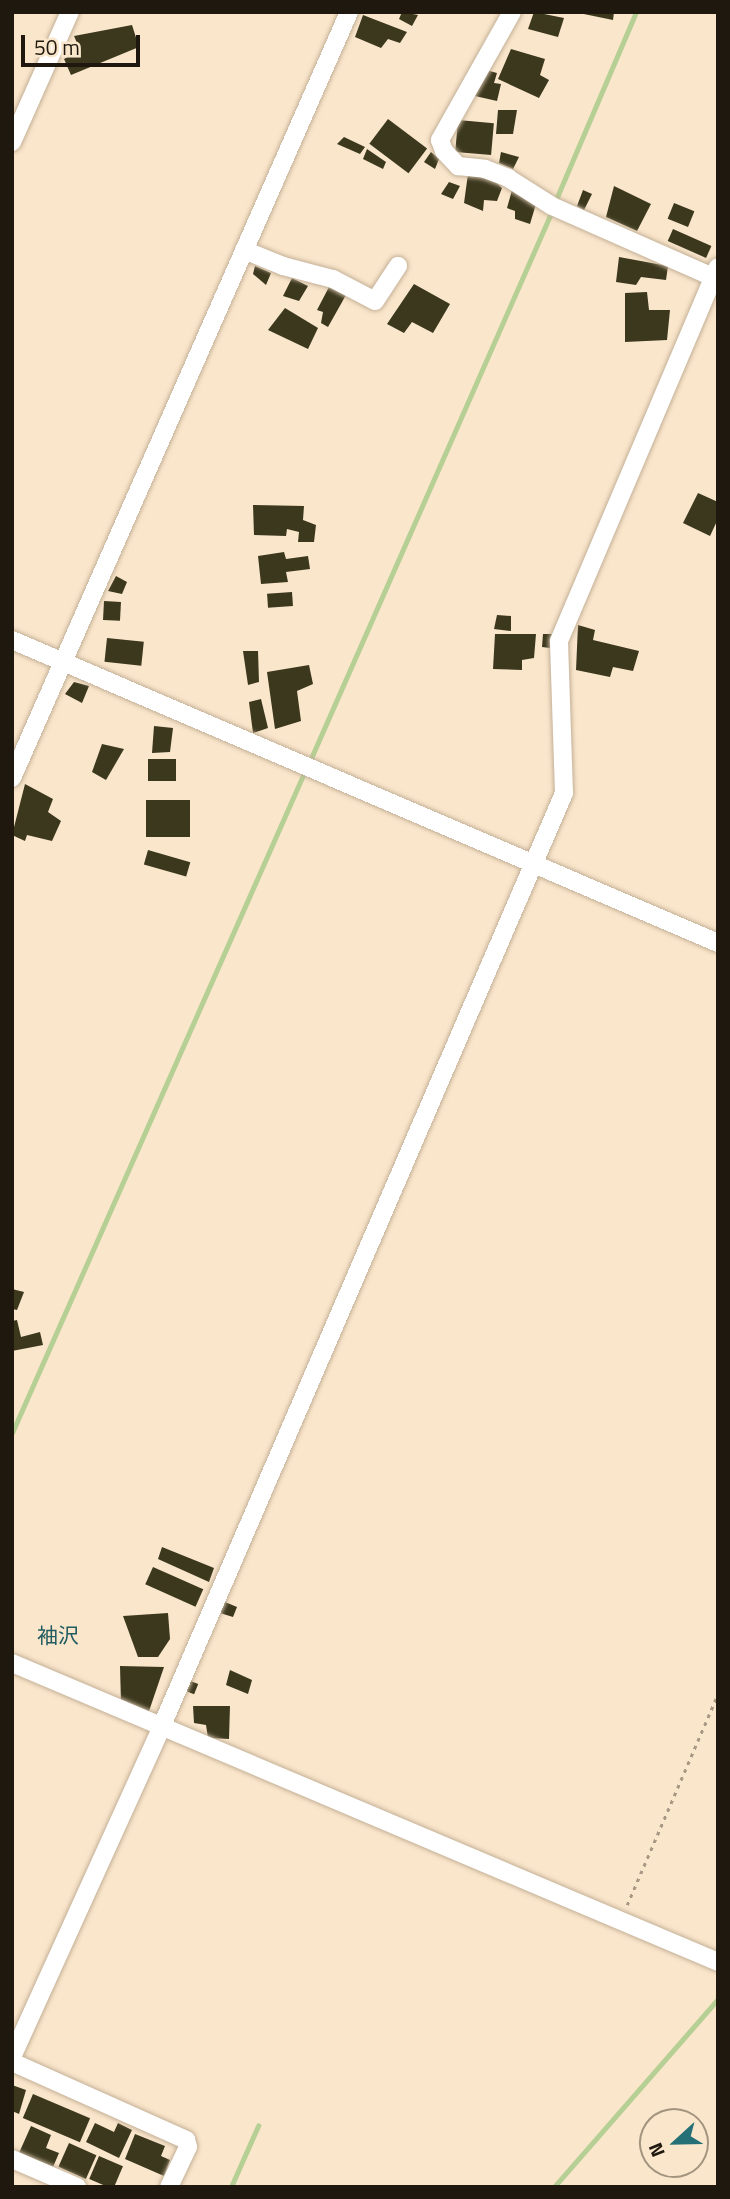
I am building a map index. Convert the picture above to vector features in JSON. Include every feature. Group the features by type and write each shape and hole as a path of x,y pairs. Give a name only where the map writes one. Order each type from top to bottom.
{"street":[{"path":"12,142 70,12"},
{"path":"12,778 349,12"},
{"path":"12,2057 16,2037 161,1728 531,862 564,793 559,641 715,272 552,206 508,178 485,169 458,166 444,151 440,140 512,12"},
{"path":"244,250 333,279 375,301 398,267"},
{"path":"12,640 718,943"},
{"path":"12,1663 718,1962"},
{"path":"12,2062 186,2140 188,2147 169,2187"},
{"path":"12,2159 77,2187"}],"path":[{"path":"620,1921 718,1694"}],"building":[{"path":"402,12 418,15 412,26 399,19"},
{"path":"534,12 564,18 558,37 528,29"},
{"path":"574,12 614,12 613,20"},
{"path":"363,15 407,32 400,43 388,39 381,48 355,37"},
{"path":"132,25 139,47 71,75 64,59 80,50 74,36"},
{"path":"511,49 545,59 540,75 549,80 539,98 498,79"},
{"path":"486,70 497,73 494,83 501,84 497,101 475,96"},
{"path":"498,110 517,110 513,134 496,134"},
{"path":"388,119 427,148 408,173 369,144"},
{"path":"458,120 494,123 491,155 455,152"},
{"path":"344,137 365,147 360,154 337,144"},
{"path":"367,149 386,162 383,169 363,159"},
{"path":"431,152 439,159 435,169 424,162"},
{"path":"501,152 519,157 513,169 499,163"},
{"path":"468,174 493,179 502,188 497,201 484,200 483,211 464,203"},
{"path":"449,182 460,186 453,199 441,194"},
{"path":"614,186 651,204 637,231 606,217"},
{"path":"512,190 536,204 530,224 515,219 515,211 507,208"},
{"path":"583,190 592,194 584,210 577,206"},
{"path":"674,203 694,211 688,227 668,219"},
{"path":"673,229 711,246 706,258 668,241"},
{"path":"619,257 668,266 666,280 641,277 636,285 616,282"},
{"path":"255,266 271,273 266,285 253,274"},
{"path":"292,278 308,286 299,301 283,296"},
{"path":"414,284 450,304 433,333 412,322 404,333 387,324"},
{"path":"329,287 346,295 328,327 321,323 323,312 317,310"},
{"path":"647,292 649,310 670,310 667,340 625,342 625,293"},
{"path":"285,308 318,328 308,349 268,330"},
{"path":"698,493 718,502 718,519 710,536 683,523"},
{"path":"253,505 304,506 303,520 316,525 314,542 298,542 299,532 287,529 286,536 254,535"},
{"path":"284,552 286,559 308,556 310,569 286,572 288,582 261,584 258,556"},
{"path":"116,576 127,582 122,594 108,591"},
{"path":"292,592 293,606 268,608 267,594"},
{"path":"104,601 121,602 120,621 103,620"},
{"path":"497,615 511,616 511,631 494,629"},
{"path":"578,625 595,630 593,640 639,651 633,671 613,667 610,677 576,670"},
{"path":"495,634 536,634 534,658 522,660 522,670 493,669"},
{"path":"543,634 552,634 550,648 542,647"},
{"path":"107,638 144,642 141,666 104,662"},
{"path":"243,651 258,651 259,682 248,685"},
{"path":"309,665 313,684 297,691 301,721 275,729 267,672"},
{"path":"74,682 89,686 82,703 65,694"},
{"path":"261,699 268,728 253,733 249,702"},
{"path":"154,726 173,728 170,752 152,753"},
{"path":"102,744 124,749 106,780 92,772"},
{"path":"148,759 176,759 176,781 148,781"},
{"path":"25,784 53,799 48,812 61,821 52,841 27,835 25,841 12,835"},
{"path":"146,800 190,800 190,837 146,837"},
{"path":"148,850 190,862 186,877 144,864"},
{"path":"12,1289 24,1292 17,1310 12,1309"},
{"path":"17,1320 21,1337 40,1332 43,1345 12,1351 12,1321"},
{"path":"162,1547 214,1568 209,1582 158,1559"},
{"path":"153,1567 203,1589 196,1607 145,1584"},
{"path":"225,1602 237,1607 233,1617 220,1613"},
{"path":"168,1613 170,1639 158,1657 138,1657 123,1616"},
{"path":"120,1666 164,1667 148,1714 121,1703"},
{"path":"230,1670 252,1680 248,1694 226,1685"},
{"path":"188,1680 198,1684 194,1694 184,1690"},
{"path":"193,1706 230,1706 229,1739 208,1738 206,1725 194,1723"},
{"path":"12,2085 26,2090 19,2114 12,2111"},
{"path":"33,2094 90,2118 80,2142 23,2118"},
{"path":"95,2123 114,2132 118,2123 132,2130 119,2158 86,2142"},
{"path":"31,2126 51,2135 46,2148 59,2153 53,2167 19,2153"},
{"path":"135,2134 165,2146 161,2156 170,2160 164,2176 125,2159"},
{"path":"69,2143 96,2155 86,2179 58,2167"},
{"path":"99,2156 123,2166 114,2187 89,2179"}],"waterway":[{"path":"555,202 636,12"},
{"path":"309,763 552,211"},
{"path":"12,1433 305,771"},
{"path":"554,2187 718,1999"},
{"path":"231,2187 258,2126"}],"district":[{"name":"袖沢","path":"58,1635"}]}
